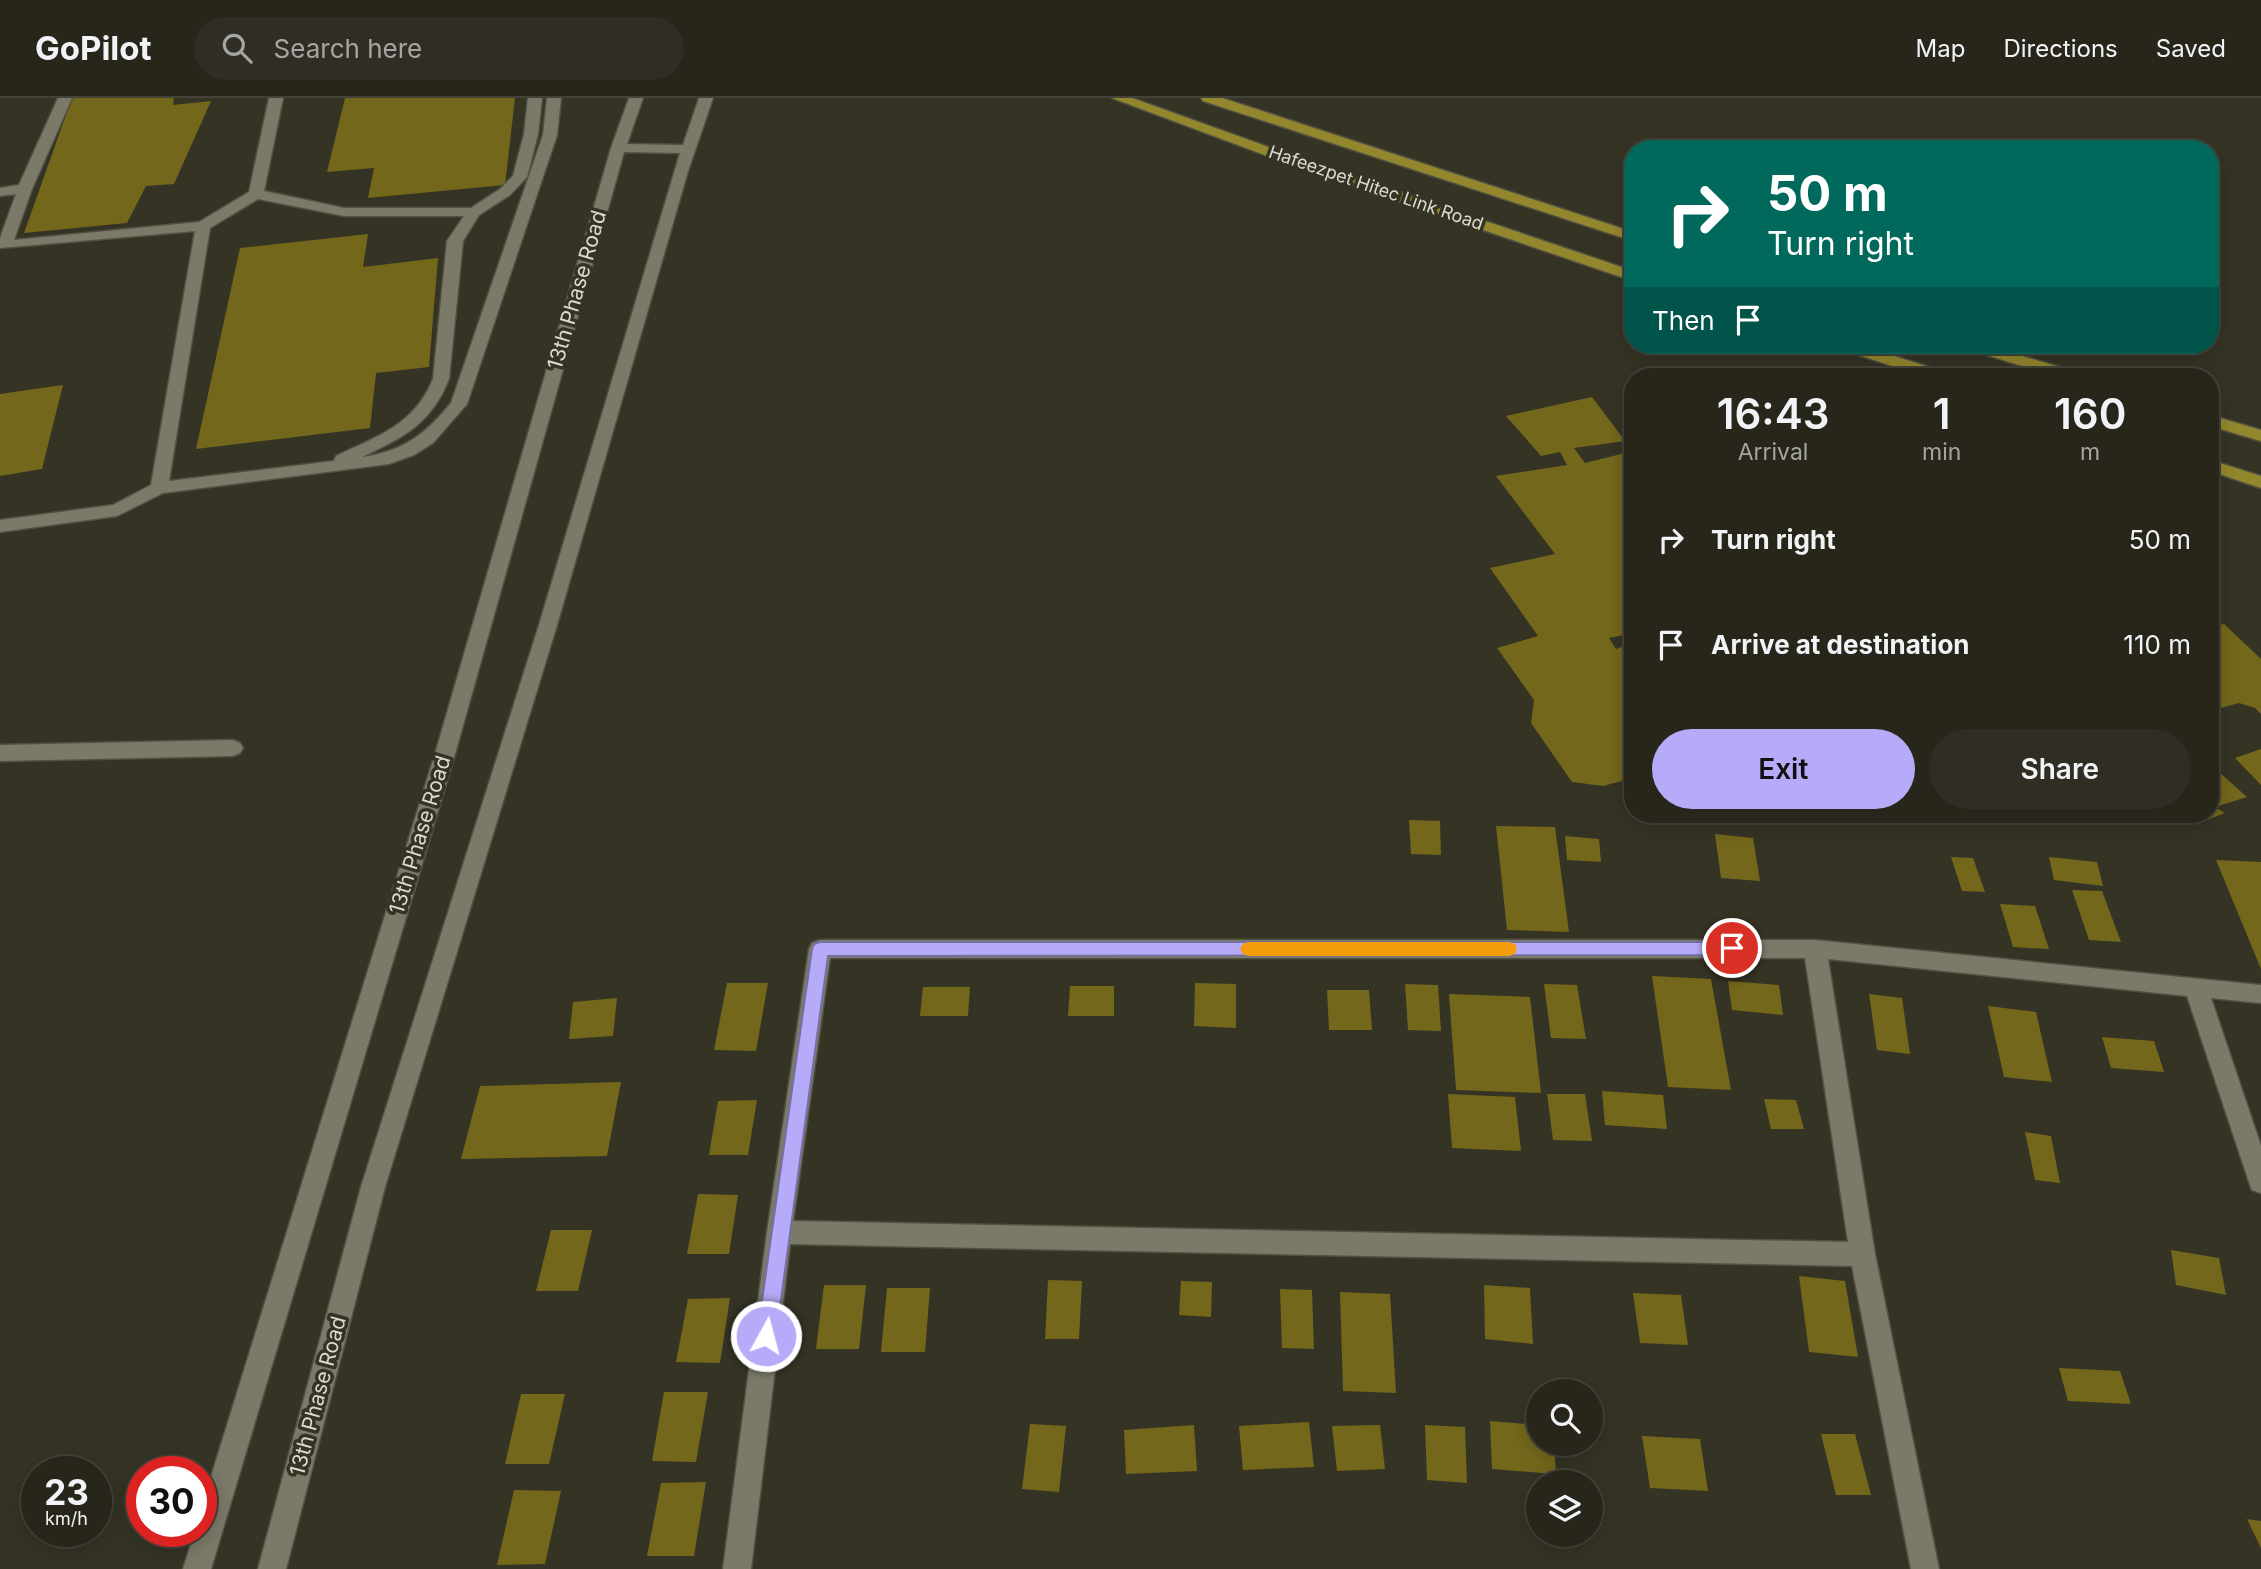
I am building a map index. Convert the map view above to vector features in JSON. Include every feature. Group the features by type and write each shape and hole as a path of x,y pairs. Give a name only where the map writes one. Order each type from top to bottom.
{"main road":[{"name":"Hafeezpet Hitec Link Road","path":"1119,98 1291,160 1624,273"},
{"name":"Hafeezpet Hitec Link Road","path":"1208,98 1624,234"},
{"path":"1871,354 1914,368"},
{"path":"1999,354 2044,368"},
{"path":"2219,423 2261,436"},
{"path":"2219,468 2261,482"}],"street":[{"path":"65,98 25,188 3,249 203,226 256,194 344,212 474,212"},
{"path":"256,194 276,98"},
{"path":"329,466 401,431 420,418 435,398 441,379 455,241 474,212 505,192 520,177 531,134 535,98"},
{"path":"0,526 117,510 159,488 383,460 411,451 438,432 460,404 550,135 554,98"},
{"name":"13th Phase Road","path":"197,1569 445,754 618,148 636,98"},
{"name":"13th Phase Road","path":"272,1569 373,1187 544,638 688,149 706,98"},
{"path":"618,148 688,149"},
{"path":"0,192 25,188"},
{"path":"159,488 203,226"},
{"path":"0,753 233,748"},
{"path":"1815,948 1862,1254 1925,1569"},
{"path":"737,1569 779,1232 820,949 1815,948 2261,993"},
{"path":"2196,988 2261,1182"},
{"path":"779,1232 1862,1254"}],"building":[{"path":"72,98 174,98 173,105 211,101 174,184 146,186 127,223 24,233"},
{"path":"345,98 515,98 505,185 368,198 374,168 327,172"},
{"path":"368,234 363,267 438,258 429,367 376,373 370,428 196,449 240,248"},
{"path":"63,385 42,469 0,476 0,394"},
{"path":"1592,397 1624,440 1574,448 1585,463 1624,453 1624,635 1609,638 1616,649 1624,646 1624,780 1603,786 1572,782 1531,723 1534,700 1497,648 1538,636 1490,568 1555,554 1496,476 1567,465 1560,452 1541,456 1506,416"},
{"path":"2224,624 2261,659 2261,714 2255,708 2239,703 2219,709 2219,625"},
{"path":"2261,749 2261,785 2235,758"},
{"path":"2219,772 2247,797 2219,806"},
{"path":"1409,820 1440,821 1441,855 1411,854"},
{"path":"1496,826 1555,827 1569,932 1507,930"},
{"path":"1715,834 1753,838 1760,881 1721,878"},
{"path":"1565,836 1599,839 1601,862 1567,860"},
{"path":"1951,857 1973,858 1985,892 1962,891"},
{"path":"2049,857 2097,862 2103,886 2054,880"},
{"path":"2216,860 2261,862 2261,969"},
{"path":"2072,890 2102,891 2121,942 2089,940"},
{"path":"2000,904 2035,906 2049,949 2013,947"},
{"path":"1652,976 1711,979 1731,1090 1668,1087"},
{"path":"1728,981 1779,985 1783,1015 1732,1010"},
{"path":"727,983 768,983 756,1051 714,1050"},
{"path":"1195,983 1236,984 1236,1028 1194,1026"},
{"path":"1405,984 1438,985 1441,1031 1408,1030"},
{"path":"1544,984 1577,985 1586,1039 1551,1038"},
{"path":"1070,986 1114,986 1114,1016 1068,1016"},
{"path":"923,987 970,987 968,1016 920,1016"},
{"path":"1327,990 1369,990 1372,1030 1329,1030"},
{"path":"1449,994 1530,997 1541,1093 1456,1090"},
{"path":"1869,994 1902,998 1910,1054 1877,1050"},
{"path":"617,998 613,1036 569,1039 573,1002"},
{"path":"1988,1006 2036,1012 2052,1082 2004,1077"},
{"path":"2102,1037 2154,1041 2164,1072 2111,1068"},
{"path":"621,1082 607,1156 461,1159 480,1086"},
{"path":"1602,1091 1663,1095 1667,1129 1605,1125"},
{"path":"1448,1094 1515,1097 1521,1151 1452,1148"},
{"path":"1547,1094 1585,1094 1592,1141 1553,1140"},
{"path":"1764,1099 1796,1100 1804,1129 1771,1129"},
{"path":"757,1100 748,1155 709,1155 718,1101"},
{"path":"2025,1132 2051,1136 2060,1183 2035,1180"},
{"path":"698,1194 738,1195 729,1254 687,1254"},
{"path":"551,1230 592,1230 578,1291 536,1291"},
{"path":"2171,1250 2219,1258 2226,1295 2176,1285"},
{"path":"1799,1276 1845,1281 1858,1357 1809,1352"},
{"path":"1048,1280 1082,1281 1079,1339 1045,1339"},
{"path":"1181,1281 1212,1282 1211,1317 1179,1315"},
{"path":"824,1285 866,1285 859,1349 816,1349"},
{"path":"1484,1285 1530,1288 1533,1344 1485,1339"},
{"path":"887,1288 930,1288 925,1352 881,1352"},
{"path":"1280,1289 1312,1290 1314,1349 1282,1348"},
{"path":"1340,1292 1390,1294 1396,1393 1343,1391"},
{"path":"1633,1293 1681,1295 1688,1345 1640,1343"},
{"path":"730,1298 720,1363 676,1362 688,1299"},
{"path":"2059,1368 2120,1371 2131,1404 2068,1401"},
{"path":"664,1392 708,1392 696,1462 652,1461"},
{"path":"521,1394 565,1394 549,1464 505,1464"},
{"path":"1490,1421 1526,1424 1526,1456 1555,1456 1556,1470 1526,1472 1492,1469"},
{"path":"1309,1422 1314,1467 1243,1470 1239,1426"},
{"path":"1030,1424 1066,1426 1059,1492 1022,1489"},
{"path":"1194,1425 1197,1471 1126,1474 1124,1430"},
{"path":"1380,1425 1385,1469 1337,1471 1332,1426"},
{"path":"1425,1425 1465,1427 1467,1483 1427,1480"},
{"path":"1821,1434 1855,1434 1871,1495 1836,1495"},
{"path":"1642,1436 1700,1439 1708,1491 1650,1488"},
{"path":"706,1482 694,1556 647,1556 661,1483"},
{"path":"514,1490 561,1491 545,1564 497,1565"},
{"path":"2247,1519 2261,1521 2261,1548"}],"slow traffic":[{"path":"1248,949 1509,949"}],"route":[{"path":"766,1336 820,949 1732,948"}]}
